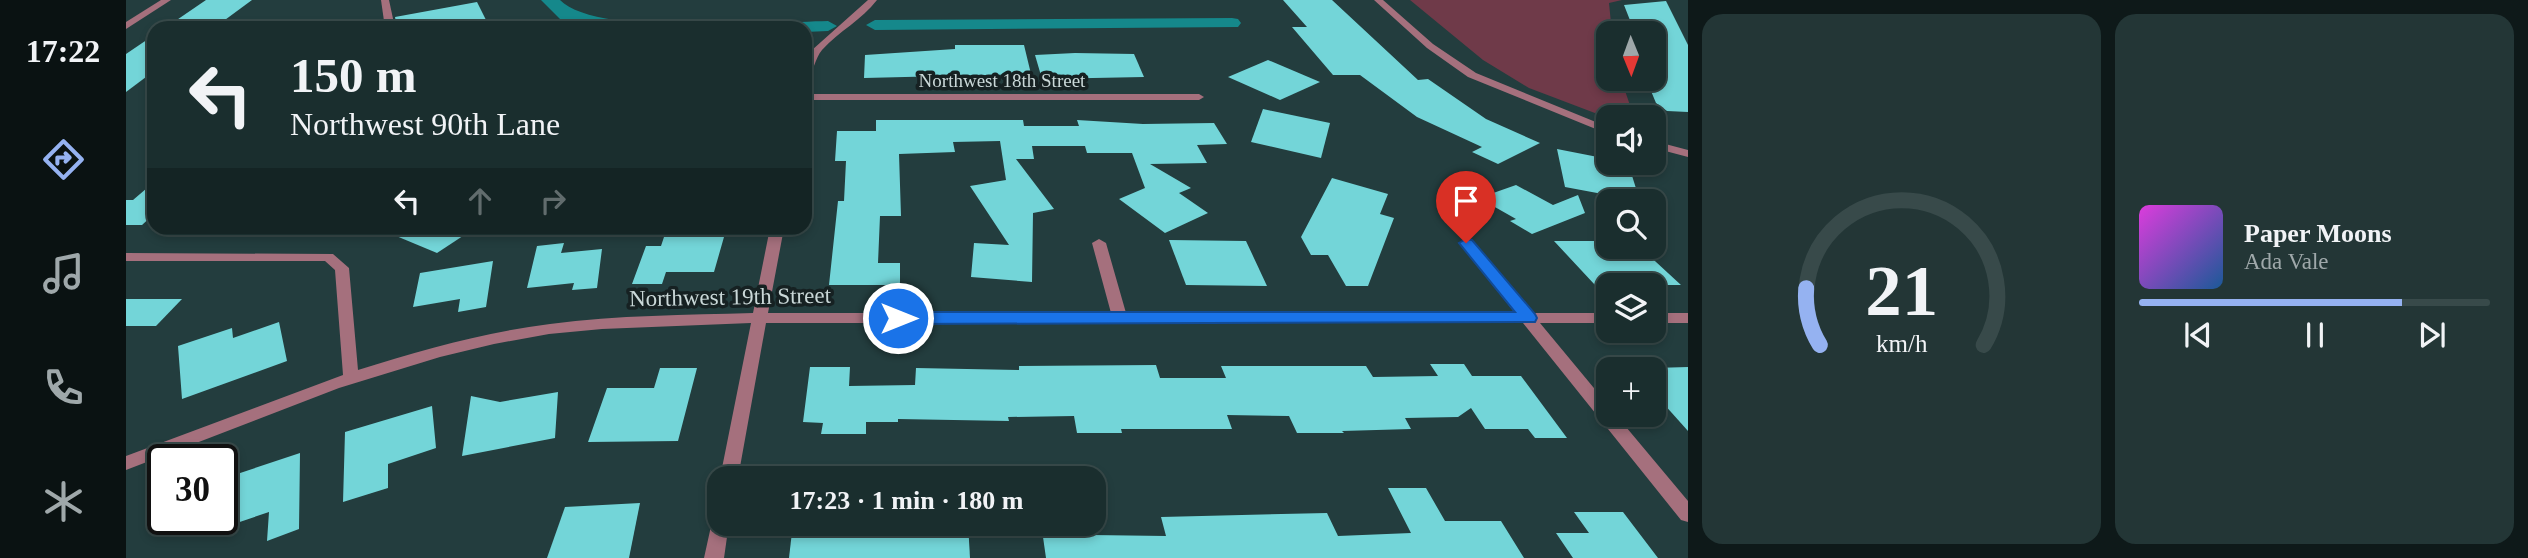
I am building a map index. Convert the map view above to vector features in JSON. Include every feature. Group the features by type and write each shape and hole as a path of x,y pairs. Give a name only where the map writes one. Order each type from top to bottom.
{"street":[{"path":"126,26 167,0"},
{"path":"384,0 388,21"},
{"path":"812,56 823,42 864,12 873,0"},
{"path":"1378,0 1430,46 1472,75 1596,126"},
{"name":"Northwest 18th Street","path":"812,97 1199,97"},
{"path":"1666,147 1688,153"},
{"path":"731,466 776,235"},
{"path":"1099,243 1120,318"},
{"path":"1466,243 1688,514"},
{"path":"126,257 328,257 342,268 351,376"},
{"name":"Northwest 19th Street","path":"126,463 351,376 547,330 629,321 760,318 1596,318"},
{"path":"1666,318 1688,318"},
{"path":"714,558 718,536"}],"shaded area":[{"path":"1410,0 1622,0 1609,3 1611,21 1596,21 1596,91 1625,91 1630,105 1596,105 1596,113 1529,88 1483,60"}],"building":[{"path":"206,0 252,0 224,21 175,21"},
{"path":"1283,0 1332,0 1418,80 1428,79 1486,119 1540,143 1498,164 1472,152 1482,147 1417,117 1360,75 1333,75 1292,27 1307,27"},
{"path":"1666,1 1688,45 1688,112 1667,111 1666,105 1656,103 1651,91 1666,91 1666,21 1630,21 1624,5"},
{"path":"477,2 486,21 396,21 395,17"},
{"path":"147,40 147,76 126,92 126,54"},
{"path":"955,45 1024,45 1031,74 864,78 865,55 955,49"},
{"path":"1134,54 1144,77 1042,79 1035,55"},
{"path":"1268,60 1320,82 1280,100 1228,77"},
{"path":"1263,109 1330,123 1321,158 1251,142"},
{"path":"876,120 1023,120 1024,126 1079,126 1077,120 1143,124 1214,123 1227,144 1197,145 1207,163 1150,164 1191,188 1179,193 1208,213 1165,233 1119,199 1145,188 1132,153 1087,153 1085,146 1032,146 1034,159 1016,159 1054,209 1033,213 1032,282 971,277 974,243 1009,245 970,186 1006,180 1000,141 953,142 955,152 899,154 901,216 880,216 878,263 900,263 900,285 829,285 838,201 844,201 846,161 835,161 837,131 876,131"},
{"path":"1557,149 1596,157 1596,175 1632,175 1636,189 1596,189 1596,193 1565,187"},
{"path":"1332,178 1388,194 1380,214 1394,218 1368,286 1346,286 1328,255 1311,255 1301,237"},
{"path":"1516,185 1553,205 1578,195 1585,213 1532,234 1510,221 1516,219 1479,198"},
{"path":"147,188 147,220 142,225 126,225 126,200 133,200"},
{"path":"394,235 464,235 437,253"},
{"path":"664,237 724,237 714,272 666,272 662,284 632,284 646,246 661,246"},
{"path":"1169,240 1246,241 1267,286 1186,285"},
{"path":"1554,241 1596,241 1596,259 1653,259 1681,285 1666,285 1666,273 1596,273 1595,285"},
{"path":"564,243 561,253 602,249 597,288 572,290 574,283 527,288 537,246"},
{"path":"493,261 486,307 458,312 460,299 413,307 420,273"},
{"path":"126,299 182,299 156,326 126,326"},
{"path":"279,322 287,361 182,399 178,346 232,328 233,338"},
{"path":"1430,364 1464,364 1472,376 1521,376 1567,438 1535,438 1528,429 1485,429 1471,408 1458,417 1405,418 1411,429 1342,431 1344,433 1297,433 1289,416 1227,415 1232,429 1121,429 1122,433 1077,433 1074,416 1008,417 1009,421 898,419 898,422 866,422 866,434 821,434 823,423 803,422 810,367 850,367 849,386 915,385 916,368 1019,370 1019,366 1156,365 1160,378 1226,378 1221,366 1366,366 1373,377 1438,376"},
{"path":"1688,367 1688,431 1666,406 1666,368"},
{"path":"660,368 697,368 678,441 588,442 607,388 654,388"},
{"path":"558,392 555,438 462,456 471,396 500,402"},
{"path":"432,406 436,448 388,464 388,488 343,502 345,432"},
{"path":"300,453 299,529 267,541 269,512 238,523 238,474"},
{"path":"1388,488 1426,488 1445,521 1501,521 1524,558 1046,558 1043,536 1166,536 1161,517 1327,513 1338,536 1411,533"},
{"path":"640,503 629,558 547,558 565,507"},
{"path":"1574,512 1623,512 1658,558 1573,558 1556,533 1589,533"},
{"path":"792,536 969,536 970,558 789,558"}],"waterway":[{"path":"550,0 566,15 584,21"},
{"path":"875,25 1232,23"},
{"path":"812,26 828,26"}],"route":[{"path":"898,318 1529,318 1466,243"}]}
